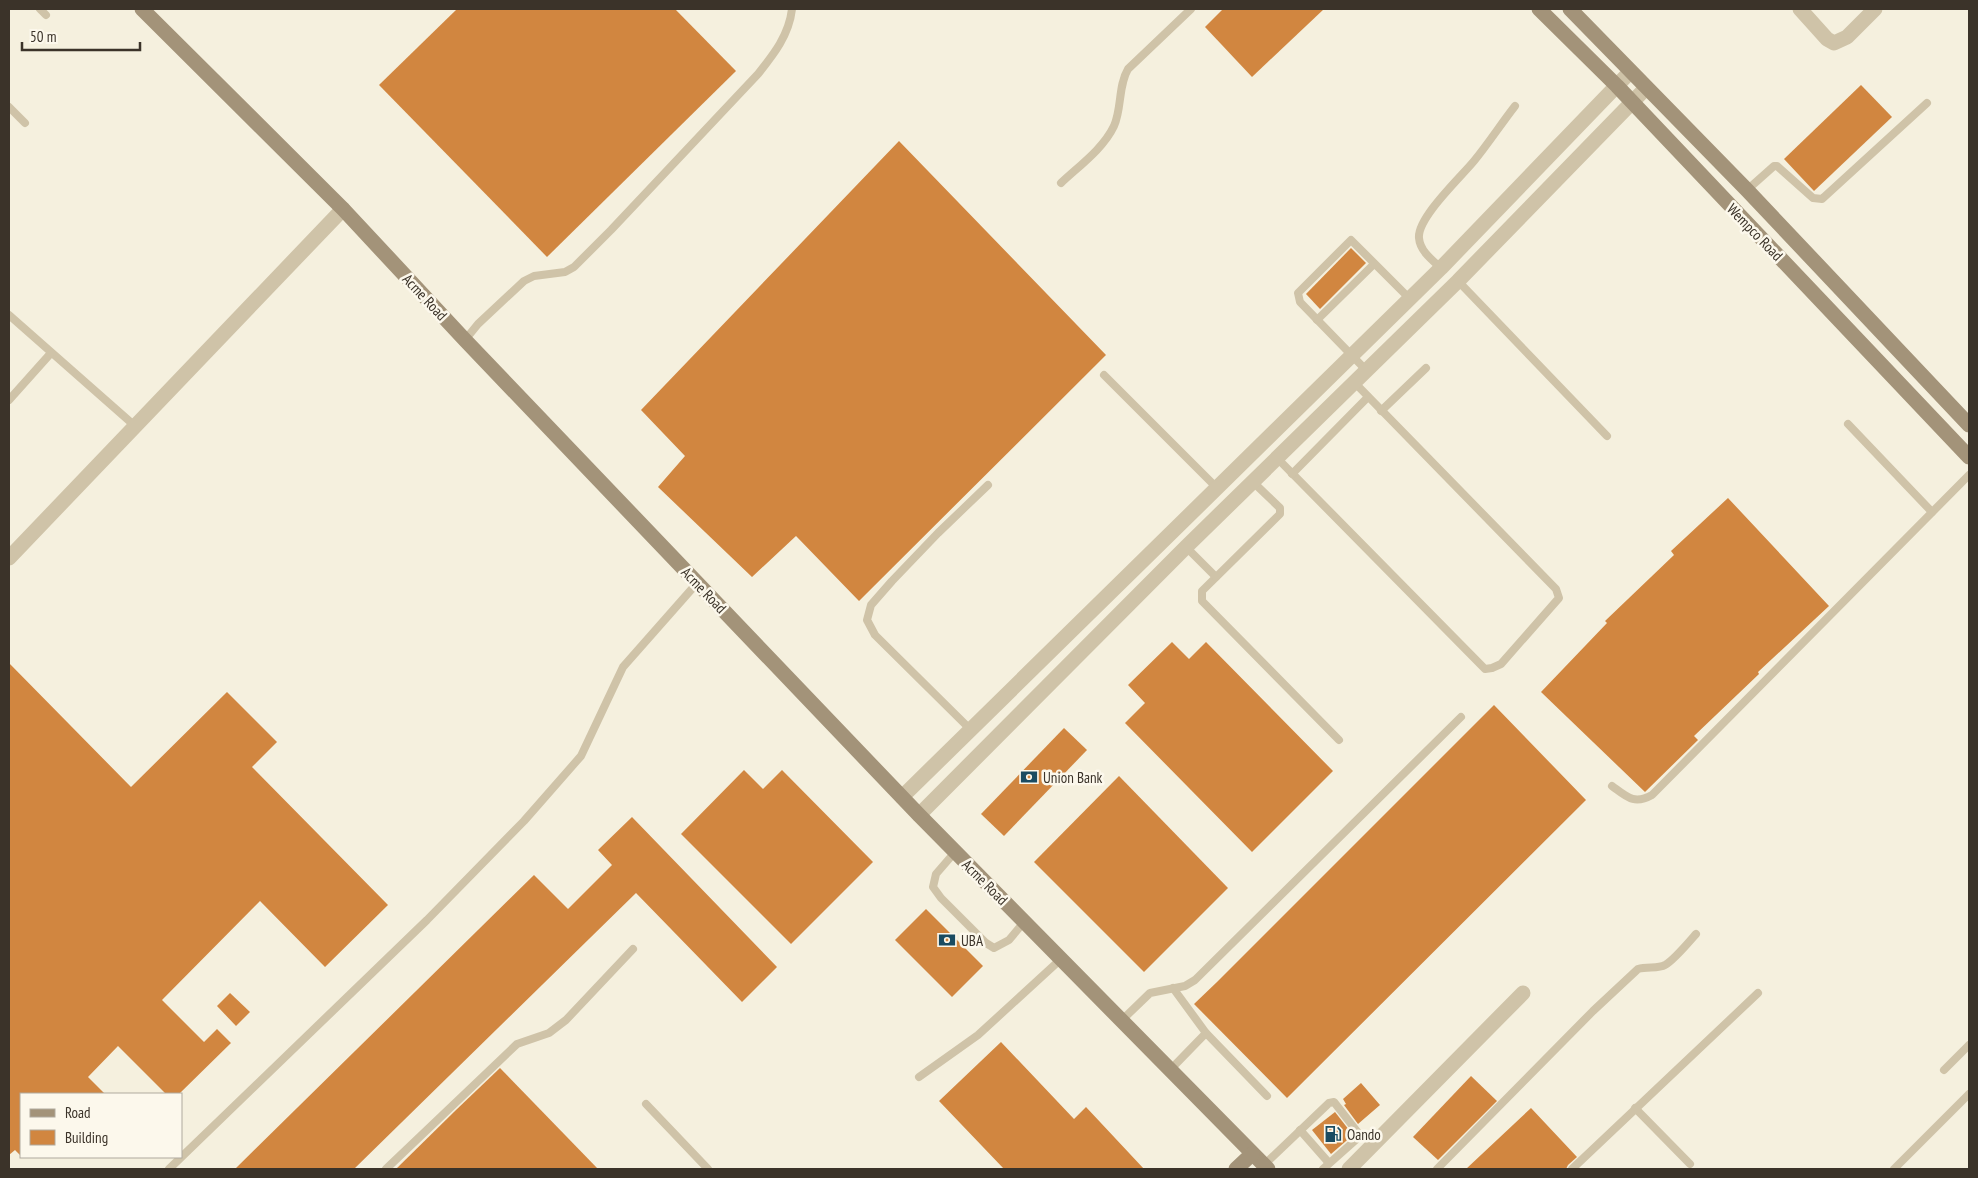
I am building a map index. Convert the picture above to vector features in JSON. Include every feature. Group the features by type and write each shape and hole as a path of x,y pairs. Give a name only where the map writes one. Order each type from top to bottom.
{"street":[{"name":"Acme Road","path":"142,9 343,210 919,815 1264,1168"},
{"name":"Wempco Road","path":"1539,9 1617,86 1969,457"},
{"name":"Wempco Road","path":"1570,9 1747,190 1969,425"},
{"path":"1800,9 1834,43 1847,38 1875,9"},
{"path":"902,797 1441,268 1630,72"},
{"path":"919,815 1353,381 1458,281 1646,88"},
{"path":"9,558 343,210"},
{"path":"1047,654 1064,669"},
{"path":"1349,1169 1523,993"},
{"path":"1236,1169 1252,1154"}],"lane":[{"path":"40,9 46,15"},
{"path":"465,340 478,324 524,281 534,276 566,272 574,267 611,230 758,74 776,51 784,36 791,20 792,9"},
{"path":"1061,184 1103,143 1114,125 1123,77 1128,69 1191,9"},
{"path":"1747,190 1774,166 1777,166 1813,198 1822,198 1927,103"},
{"path":"1441,268 1426,254 1418,240 1422,223 1435,205 1474,161 1514,106"},
{"path":"9,107 25,122"},
{"path":"1365,370 1300,302 1298,293 1348,241 1353,241 1410,298"},
{"path":"1317,320 1374,264"},
{"path":"1458,281 1607,436"},
{"path":"9,315 135,426"},
{"path":"9,400 52,353"},
{"path":"1382,411 1426,368"},
{"path":"1104,375 1217,488"},
{"path":"1277,458 1485,668 1492,668 1500,664 1559,598 1556,589 1353,381"},
{"path":"1292,474 1368,397"},
{"path":"1848,424 1932,512"},
{"path":"1612,786 1636,800 1644,799 1652,794 1969,476"},
{"path":"1253,482 1280,508 1280,514 1202,592 1202,601 1338,740"},
{"path":"970,730 875,635 867,620 871,605 892,581 988,485"},
{"path":"1186,547 1216,577"},
{"path":"182,1156 427,920 524,821 581,756 623,667 698,582"},
{"path":"1121,1021 1150,993 1185,986 1195,980 1461,717"},
{"path":"956,852 936,874 933,887 940,898 986,943 994,948 1009,940 1024,922"},
{"path":"1437,1169 1593,1011 1638,969 1646,966 1656,967 1665,965 1696,934"},
{"path":"386,1169 517,1044 549,1033 566,1020 633,949"},
{"path":"919,1077 978,1035 1061,959"},
{"path":"1173,988 1206,1033 1267,1096"},
{"path":"1572,1169 1758,993"},
{"path":"1170,1070 1206,1033"},
{"path":"1944,1070 1969,1045"},
{"path":"1894,1169 1969,1094"},
{"path":"1264,1168 1300,1130 1329,1103 1334,1102 1359,1134 1359,1137 1326,1166 1300,1130"},
{"path":"646,1104 708,1169"},
{"path":"1635,1108 1690,1164"},
{"path":"169,1169 180,1158"}],"building":[{"path":"457,9 675,9 736,71 547,257 379,85"},
{"path":"1223,9 1324,9 1252,77 1205,27"},
{"path":"1861,85 1892,117 1814,191 1784,159"},
{"path":"899,141 1106,355 859,601 796,536 752,577 658,487 685,456 641,410"},
{"path":"1351,248 1366,263 1320,309 1306,294"},
{"path":"1728,498 1829,606 1758,672 1759,674 1694,736 1698,740 1645,792 1541,692 1607,623 1605,621 1674,555 1671,551"},
{"path":"1172,642 1189,659 1206,642 1333,771 1252,852 1125,723 1145,703 1128,685"},
{"path":"9,663 131,787 227,692 277,742 252,767 388,905 325,967 260,901 162,1000 204,1042 217,1029 231,1043 180,1093 165,1093 118,1046 88,1077 104,1093 20,1093 20,1155 15,1150 9,1155"},
{"path":"1494,705 1586,800 1287,1098 1194,1004"},
{"path":"1064,728 1087,750 1004,836 981,814"},
{"path":"744,770 763,789 782,770 873,862 791,944 681,834"},
{"path":"1119,776 1228,888 1144,972 1034,862"},
{"path":"632,817 777,967 742,1002 636,893 354,1169 235,1169 534,875 568,909 612,865 598,850"},
{"path":"926,909 983,966 952,997 895,940"},
{"path":"230,993 250,1012 236,1026 217,1006"},
{"path":"1001,1042 1074,1119 1086,1107 1144,1169 1004,1169 939,1101"},
{"path":"500,1068 598,1169 396,1169 456,1110"},
{"path":"1471,1076 1497,1101 1438,1160 1413,1137"},
{"path":"1361,1083 1380,1105 1358,1124 1344,1105 1346,1104 1343,1099"},
{"path":"1531,1108 1577,1157 1566,1169 1466,1169"},
{"path":"1335,1112 1353,1135 1331,1154 1312,1130"}],"place":[{"name":"Union Bank","path":"1029,777"},
{"name":"UBA","path":"947,940"},
{"name":"Oando","path":"1333,1134"}]}
